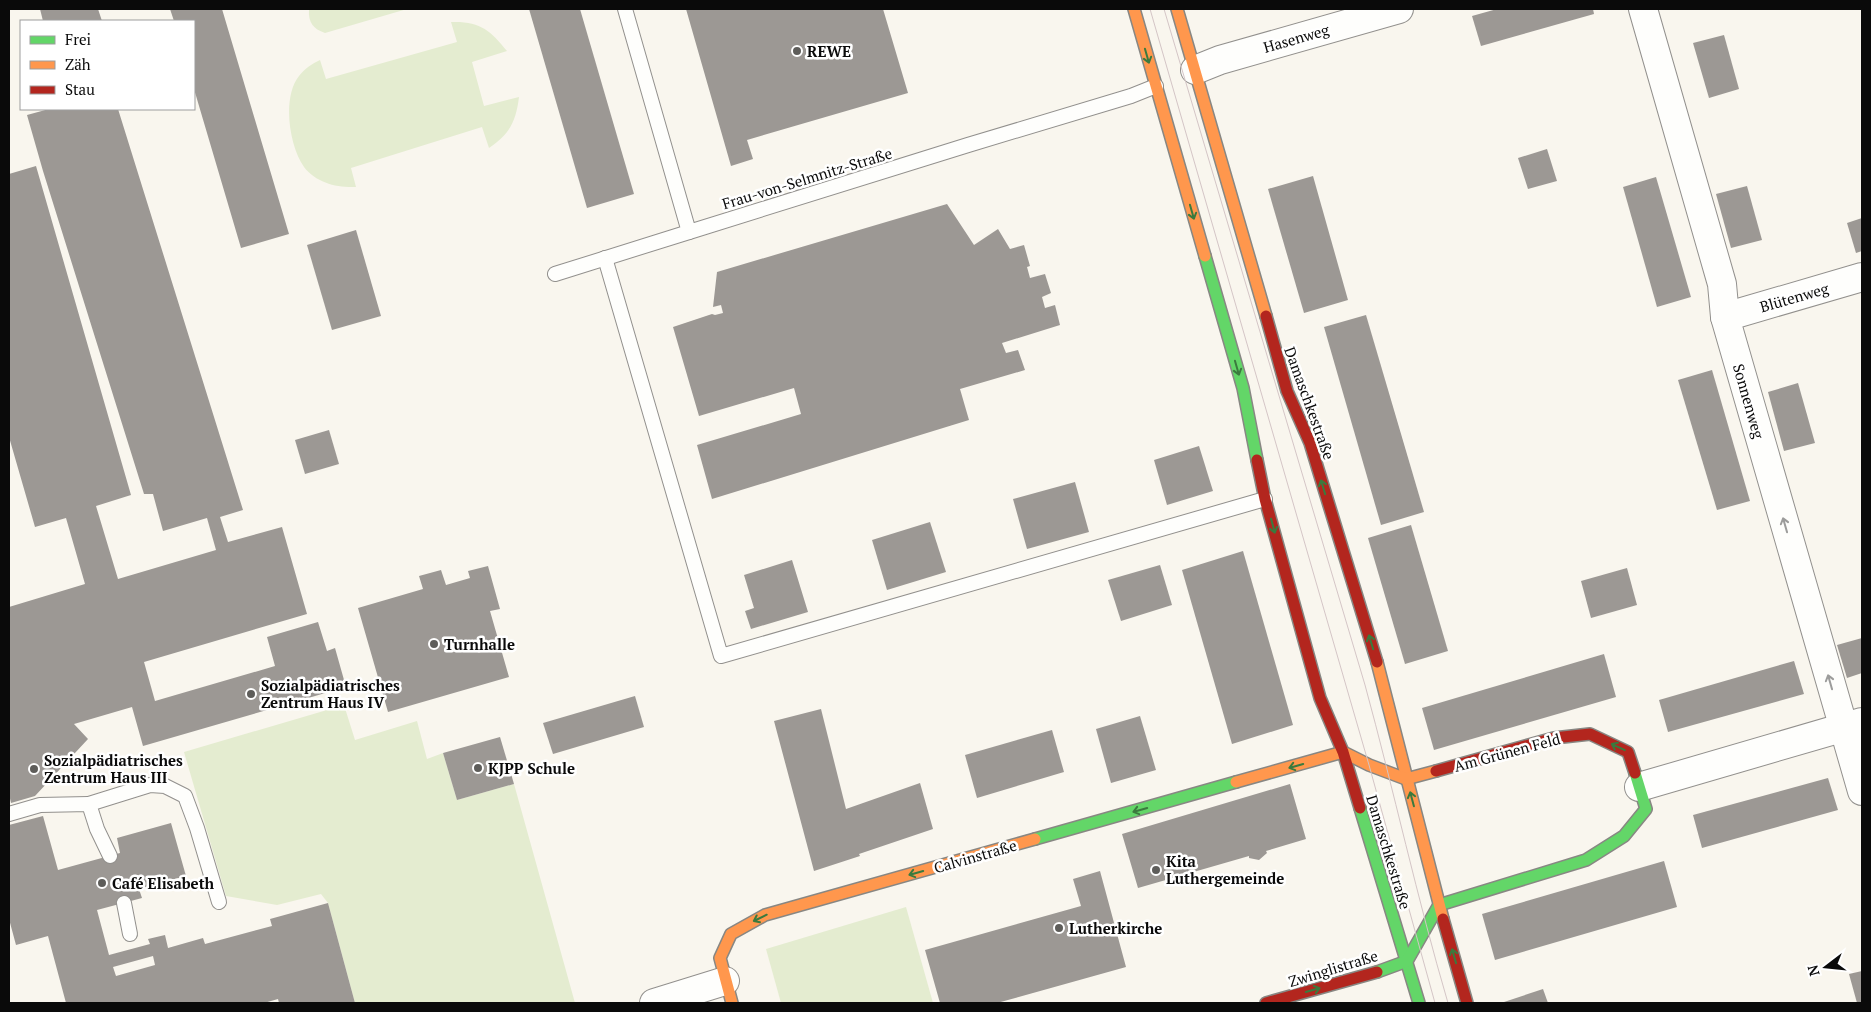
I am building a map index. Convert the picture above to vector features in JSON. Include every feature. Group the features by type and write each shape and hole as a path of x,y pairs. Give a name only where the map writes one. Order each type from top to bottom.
{"street":[{"name":"Damaschkestraße","path":"1134,9 1243,388 1265,498 1320,698 1343,752 1420,1003"},
{"name":"Damaschkestraße","path":"1177,9 1183,75 1287,392 1310,443 1383,680 1406,779 1467,1003"},
{"name":"Hasenweg","path":"1183,75 1220,60 1399,9"},
{"name":"Sonnenweg","path":"1643,9 1722,284 1725,317 1853,725 1862,791"},
{"path":"1156,86 1183,75"},
{"name":"Blütenweg","path":"1725,317 1862,278"},
{"path":"1639,787 1853,725"},
{"name":"Am Grünen Feld","path":"1406,779 1554,738 1590,734 1628,752 1646,809 1624,836 1586,860 1439,905"},
{"path":"1343,752 1369,765 1406,779"},
{"name":"Calvinstraße","path":"654,1003 729,992 720,958 731,934 765,915 1343,752"},
{"name":"Damaschkestraße","path":"1407,961 1439,905"},
{"name":"Zwinglistraße","path":"1266,1003 1364,976 1407,961"}],"lane":[{"path":"625,9 690,232"},
{"name":"Frau-von-Selmnitz-Straße","path":"556,274 1131,96 1156,86"},
{"path":"605,258 721,656 1265,498"},
{"path":"9,814 40,805 89,804 150,785 165,786 185,796 197,828 219,902"},
{"path":"89,804 97,830 110,856"},
{"path":"124,902 130,934"}],"green space":[{"path":"309,9 407,9 325,33 312,24 309,18"},
{"path":"451,22 470,23 484,28 507,51 472,62 484,106 519,97 514,120 502,138 489,148 482,127 351,168 356,187 342,187 321,181 309,172 299,158 291,135 290,96 301,73 320,60 326,79 457,42"},
{"path":"344,705 355,740 417,721 427,759 443,753 457,800 514,784 575,1003 355,1003 328,903 321,894 277,905 226,896 184,752"},
{"path":"906,907 933,1003 781,1003 766,949"}],"building":[{"path":"40,9 98,9 102,20 43,20"},
{"path":"170,9 222,9 289,234 241,248 195,92 195,20 174,20"},
{"path":"529,9 580,9 634,194 587,208"},
{"name":"REWE","path":"686,9 883,9 908,93 747,140 753,159 731,166"},
{"path":"1497,9 1593,9 1594,14 1481,46 1472,16"},
{"path":"1724,35 1739,89 1709,98 1693,43"},
{"path":"45,110 118,110 243,510 220,517 228,542 282,527 307,614 144,662 155,701 275,666 267,637 318,622 327,651 335,648 346,687 143,746 132,707 74,724 88,739 35,796 11,803 9,794 9,607 85,584 66,518 35,527 9,437 9,174 36,166 131,495 96,506 118,579 216,550 207,518 163,531 153,494 144,494 27,115"},
{"path":"1547,149 1557,181 1528,189 1518,158"},
{"path":"1313,176 1348,300 1304,313 1268,189"},
{"path":"1656,177 1691,297 1657,307 1623,187"},
{"path":"1747,186 1762,240 1731,248 1716,194"},
{"path":"947,204 974,245 998,229 1010,249 1024,245 1030,266 1027,267 1030,278 1045,274 1051,293 1042,297 1045,308 1055,305 1060,325 1002,343 1006,353 1018,350 1025,370 960,389 969,420 712,499 697,445 801,414 794,388 699,416 673,327 712,314 723,313 721,305 713,307 717,272"},
{"path":"1862,218 1862,251 1856,253 1847,223"},
{"path":"356,230 381,316 332,330 307,245"},
{"path":"1366,315 1424,512 1381,525 1324,327"},
{"path":"1712,370 1750,501 1717,510 1678,380"},
{"path":"1798,383 1815,443 1784,451 1768,392"},
{"path":"329,430 339,464 305,474 295,440"},
{"path":"1199,446 1213,491 1167,505 1154,460"},
{"path":"1075,482 1089,532 1027,549 1013,499"},
{"path":"930,522 946,572 887,590 872,540"},
{"path":"1411,525 1448,651 1405,664 1368,538"},
{"path":"1243,551 1293,725 1232,744 1182,570"},
{"path":"792,560 808,612 751,629 745,611 754,608 744,575"},
{"path":"1160,565 1172,605 1121,621 1108,580"},
{"name":"Turnhalle","path":"488,566 500,609 490,611 509,677 388,712 358,608 423,589 419,576 441,570 446,585 470,578 468,571"},
{"path":"1627,568 1637,605 1591,618 1581,581"},
{"path":"1862,638 1862,673 1847,678 1837,645"},
{"path":"1604,654 1616,697 1434,750 1422,708"},
{"path":"1794,661 1804,694 1668,732 1659,700"},
{"path":"635,696 644,727 553,754 543,723"},
{"path":"821,709 846,809 920,783 933,829 814,871 774,721"},
{"path":"1140,716 1156,770 1111,783 1096,729"},
{"path":"1052,730 1064,772 977,798 965,755"},
{"name":"KJPP Schule","path":"500,737 514,784 457,800 443,753"},
{"path":"1828,778 1838,810 1702,848 1693,815"},
{"path":"1290,784 1306,839 1266,851 1267,853 1259,860 1249,858 1249,856 1138,888 1122,834"},
{"path":"43,816 58,870 120,853 117,838 171,823 186,876 139,889 142,898 97,910 109,955 150,944 148,939 165,935 168,948 203,938 205,944 272,926 270,919 328,903 355,1003 279,1003 278,999 264,1003 66,1003 48,936 16,945 9,919 9,825","holes":["153,956 155,965 116,976 113,967"]},
{"path":"1664,861 1677,907 1495,960 1482,914"},
{"name":"Lutherkirche","path":"1100,871 1126,967 997,1003 940,1003 925,950 1081,906 1073,879"},
{"path":"1862,971 1862,1003 1857,1003 1849,974"},
{"path":"1543,989 1548,1003 1504,1002"}],"tram line":[{"path":"1150,9 1369,765 1435,1003"},
{"path":"1164,9 1365,685 1448,1003"}],"traffic: fast":[{"path":"1205,256 1243,388 1257,460"},
{"path":"1377,972 1407,961 1439,905 1586,860 1624,836 1646,809 1635,773"},
{"path":"1035,839 1236,782"},
{"path":"1360,808 1419,1003"}],"traffic: slow":[{"path":"1134,9 1205,256"},
{"path":"1177,9 1266,316"},
{"path":"1377,662 1443,919"},
{"path":"1236,782 1343,752 1369,765 1406,779 1436,771"},
{"path":"732,1003 720,958 731,934 765,915 1035,839"}],"traffic: jam":[{"path":"1266,316 1287,391 1310,443 1377,662"},
{"path":"1257,460 1265,499 1320,698 1343,752 1360,808"},
{"path":"1436,771 1554,738 1590,734 1628,752 1635,773"},
{"path":"1443,919 1467,1003"},
{"path":"1266,1003 1377,972"}],"place":[{"name":"REWE","path":"797,51"},
{"name":"Turnhalle","path":"434,644"},
{"name":"Sozialpädiatrisches Zentrum Haus IV","path":"251,694"},
{"name":"KJPP Schule","path":"478,768"},
{"name":"Sozialpädiatrisches Zentrum Haus III","path":"34,769"},
{"name":"Kita Luthergemeinde","path":"1156,870"},
{"name":"Café Elisabeth","path":"102,883"},
{"name":"Lutherkirche","path":"1059,928"}]}
